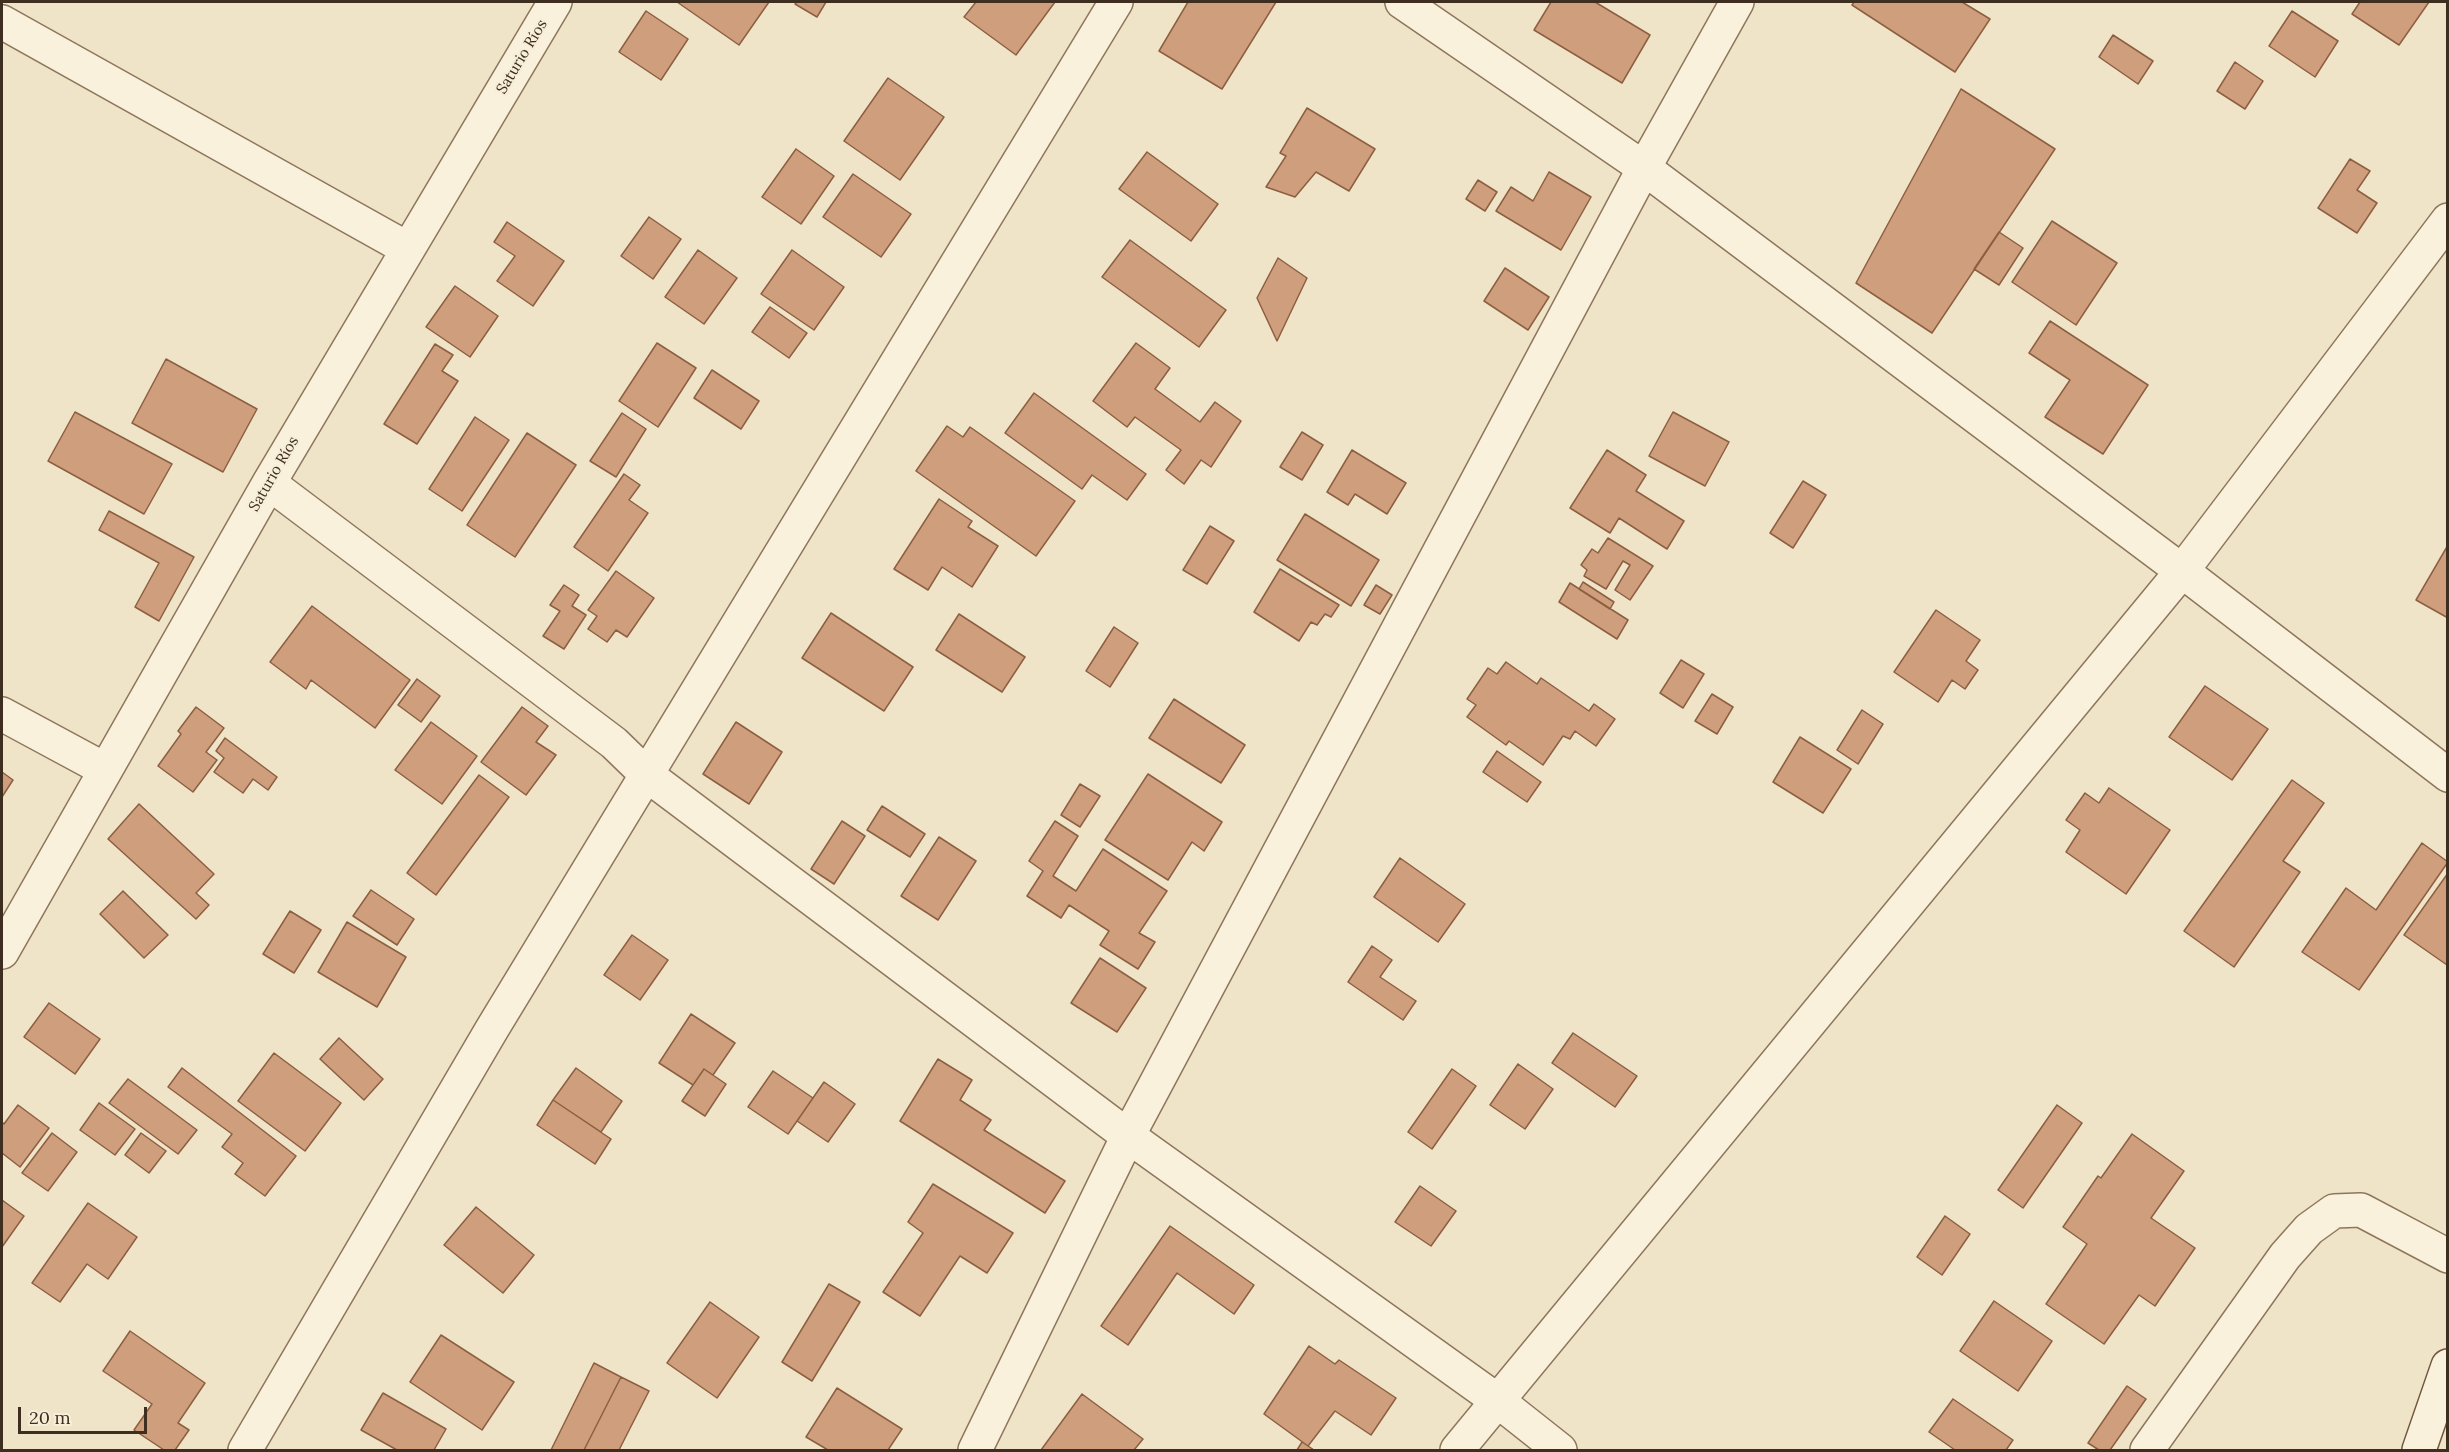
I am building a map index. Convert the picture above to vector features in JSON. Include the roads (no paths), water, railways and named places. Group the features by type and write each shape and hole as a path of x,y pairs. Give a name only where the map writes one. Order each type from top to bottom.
{"street":[{"name":"Saturio Ríos","path":"2,952 104,769 269,483 555,2"},
{"path":"245,1450 492,1029 1116,2"},
{"path":"1402,2 1644,168 2182,571 2448,775"},
{"path":"975,1450 1128,1136 1644,168 1737,2"},
{"path":"2,22 408,249"},
{"path":"1457,1450 2182,571 2448,220"},
{"path":"269,483 614,743 646,775 1128,1136 1498,1401 1560,1450"},
{"path":"2,714 104,769"},
{"path":"2147,1450 2285,1256 2309,1229 2334,1211 2361,1210 2448,1256"},
{"path":"2419,1450 2448,1366"}]}
